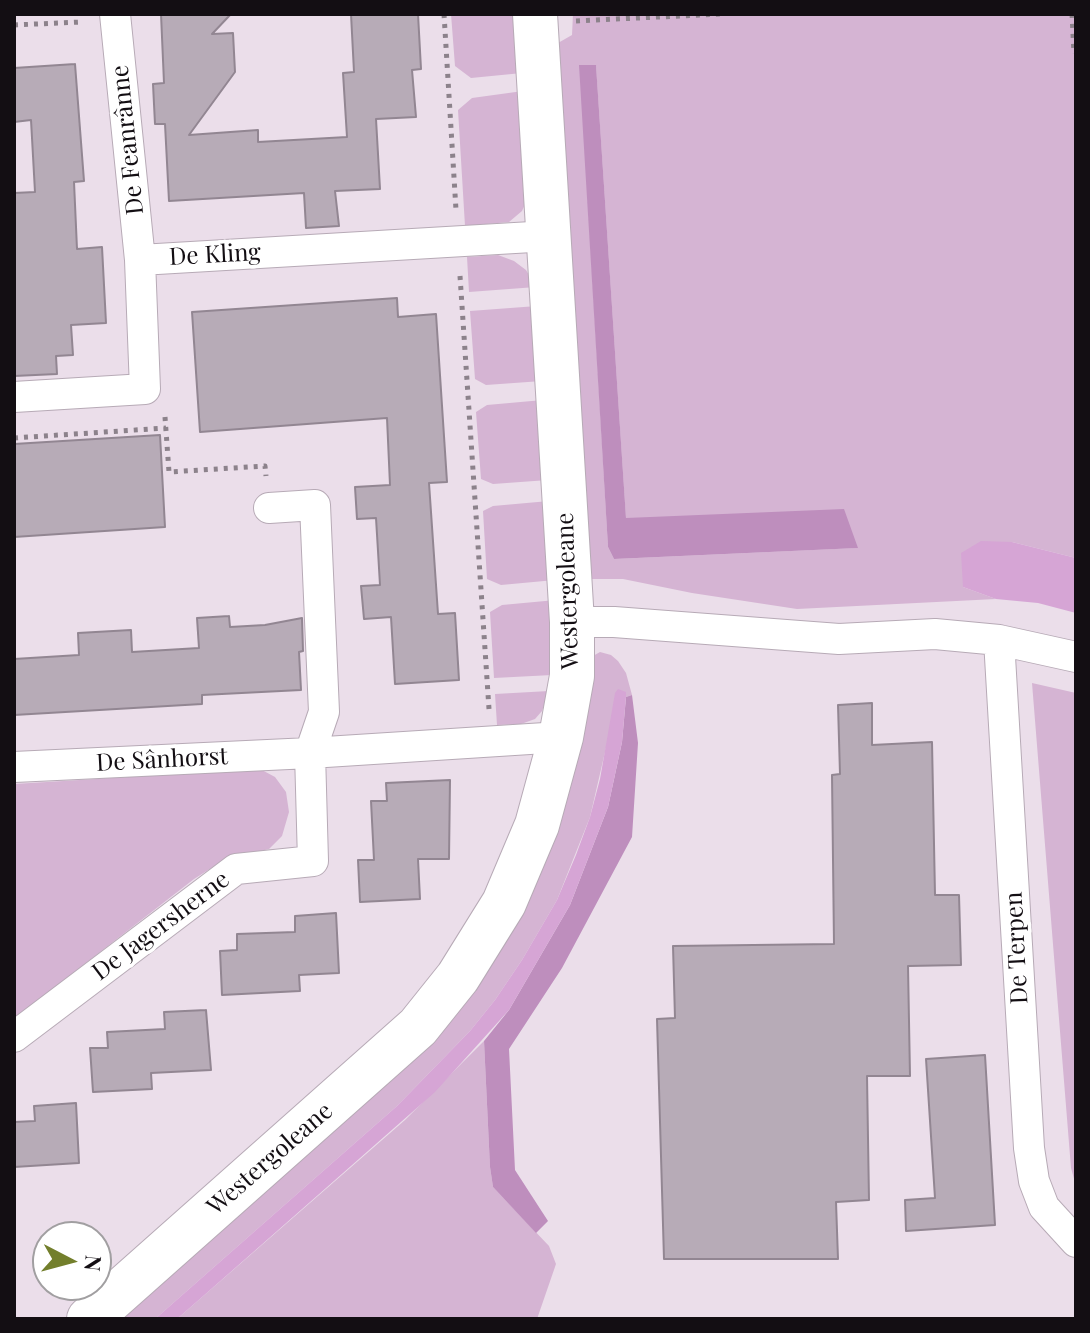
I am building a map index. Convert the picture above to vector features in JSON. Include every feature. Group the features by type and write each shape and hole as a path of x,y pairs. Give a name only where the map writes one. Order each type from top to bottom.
{"street":[{"name":"De Feanrânne","path":"115,17 140,260"},
{"name":"Westergoleane","path":"89,1319 418,1027 458,977 504,903 537,825 561,737 572,676 572,622 535,19"},
{"name":"De Kling","path":"145,389 140,260 549,236"},
{"path":"14,397 145,389"},
{"path":"269,508 315,505 324,712 310,753"},
{"path":"572,622 614,622 839,639 935,634 999,640 1076,657"},
{"name":"De Terpen","path":"999,640 1031,1159 1034,1181 1044,1207 1076,1242"},
{"name":"De Sânhorst","path":"14,767 561,737"},
{"name":"De Jagersherne","path":"14,1037 236,869 313,861 310,753"}],"path":[{"path":"444,14 492,742"},
{"path":"535,19 720,14"},
{"path":"1072,14 1074,54"},
{"path":"14,25 115,17"},
{"path":"145,389 165,406 169,472 265,466 269,508"},
{"path":"14,438 166,428"}],"shaded area":[{"path":"451,14 518,14 522,73 471,78 455,66"},
{"path":"573,14 1076,14 1076,558 1012,542 963,587 996,599 797,609 623,579 592,579 589,576 558,43 572,35","holes":["580,65 596,66 626,519 857,548 614,559 608,547"]},
{"path":"579,65 596,65 626,518 844,509 858,548 614,559 608,547"},
{"path":"523,91 526,202 522,211 509,222 465,226 458,110 472,98"},
{"path":"498,255 526,270 536,287 469,292 467,257"},
{"path":"537,306 542,381 486,385 475,379 470,311"},
{"path":"543,400 548,480 493,484 481,479 476,412 487,405"},
{"path":"549,501 555,580 501,585 487,579 483,511 493,506"},
{"path":"981,541 1012,542 1076,558 1076,613 1038,603 996,599 963,587 961,553"},
{"path":"556,600 552,675 494,678 490,612 502,605"},
{"path":"600,652 618,661 626,673 632,695 626,697 626,692 608,739 590,817 557,900 495,1000 470,1031 397,1106 155,1319 109,1319 441,1030 593,656"},
{"path":"1032,683 1076,693 1076,1186 1071,1168"},
{"path":"618,689 626,692 626,697 622,742 608,807 570,905 509,1010 435,1092 177,1319 155,1319 397,1106 470,1031 495,1000 557,900 576,855 600,779"},
{"path":"549,691 542,711 535,719 521,724 497,725 495,694"},
{"path":"632,695 638,743 632,837 562,968 509,1049 515,1170 548,1221 536,1233 493,1187 484,1041 509,1010 570,905 608,807 622,742 626,697"},
{"path":"260,769 275,777 286,792 289,812 282,836 269,849 224,860 194,879 14,1019 14,784"},
{"path":"484,1041 493,1187 549,1246 556,1264 537,1319 177,1319 405,1120"}],"building":[{"path":"161,14 231,14 212,34 233,33 235,72 189,135 258,130 258,142 347,137 343,73 354,72 351,14 418,14 421,69 412,70 416,117 376,119 380,189 335,191 339,226 306,228 304,193 169,201 165,124 155,124 153,84 164,83"},
{"path":"75,64 84,181 74,182 77,249 102,247 106,323 71,325 73,355 56,356 57,374 14,376 14,193 35,192 31,120 14,122 14,68"},
{"path":"397,298 398,317 436,314 447,482 429,483 438,614 455,613 459,680 395,684 391,617 364,619 361,586 380,585 376,518 357,519 355,487 390,485 387,418 200,432 192,312"},
{"path":"160,435 165,527 14,537 14,444"},
{"path":"229,616 230,627 302,618 303,651 299,652 301,690 202,695 202,704 14,715 14,659 79,655 78,633 131,630 132,652 199,648 197,618"},
{"path":"872,703 872,745 932,742 935,895 959,895 961,965 908,966 910,1076 867,1076 869,1200 836,1202 838,1259 664,1259 657,1019 675,1018 673,946 834,944 832,775 840,774 838,705"},
{"path":"450,780 449,859 418,859 420,899 360,902 358,860 374,860 371,801 387,801 386,783"},
{"path":"336,913 339,973 299,975 300,991 222,995 220,951 237,950 237,934 295,932 295,916"},
{"path":"206,1010 211,1070 151,1073 152,1089 93,1092 90,1048 108,1048 107,1032 165,1029 164,1012"},
{"path":"985,1055 995,1225 906,1231 905,1200 935,1198 926,1059"},
{"path":"76,1103 79,1163 14,1167 14,1122 35,1121 34,1106"}]}
